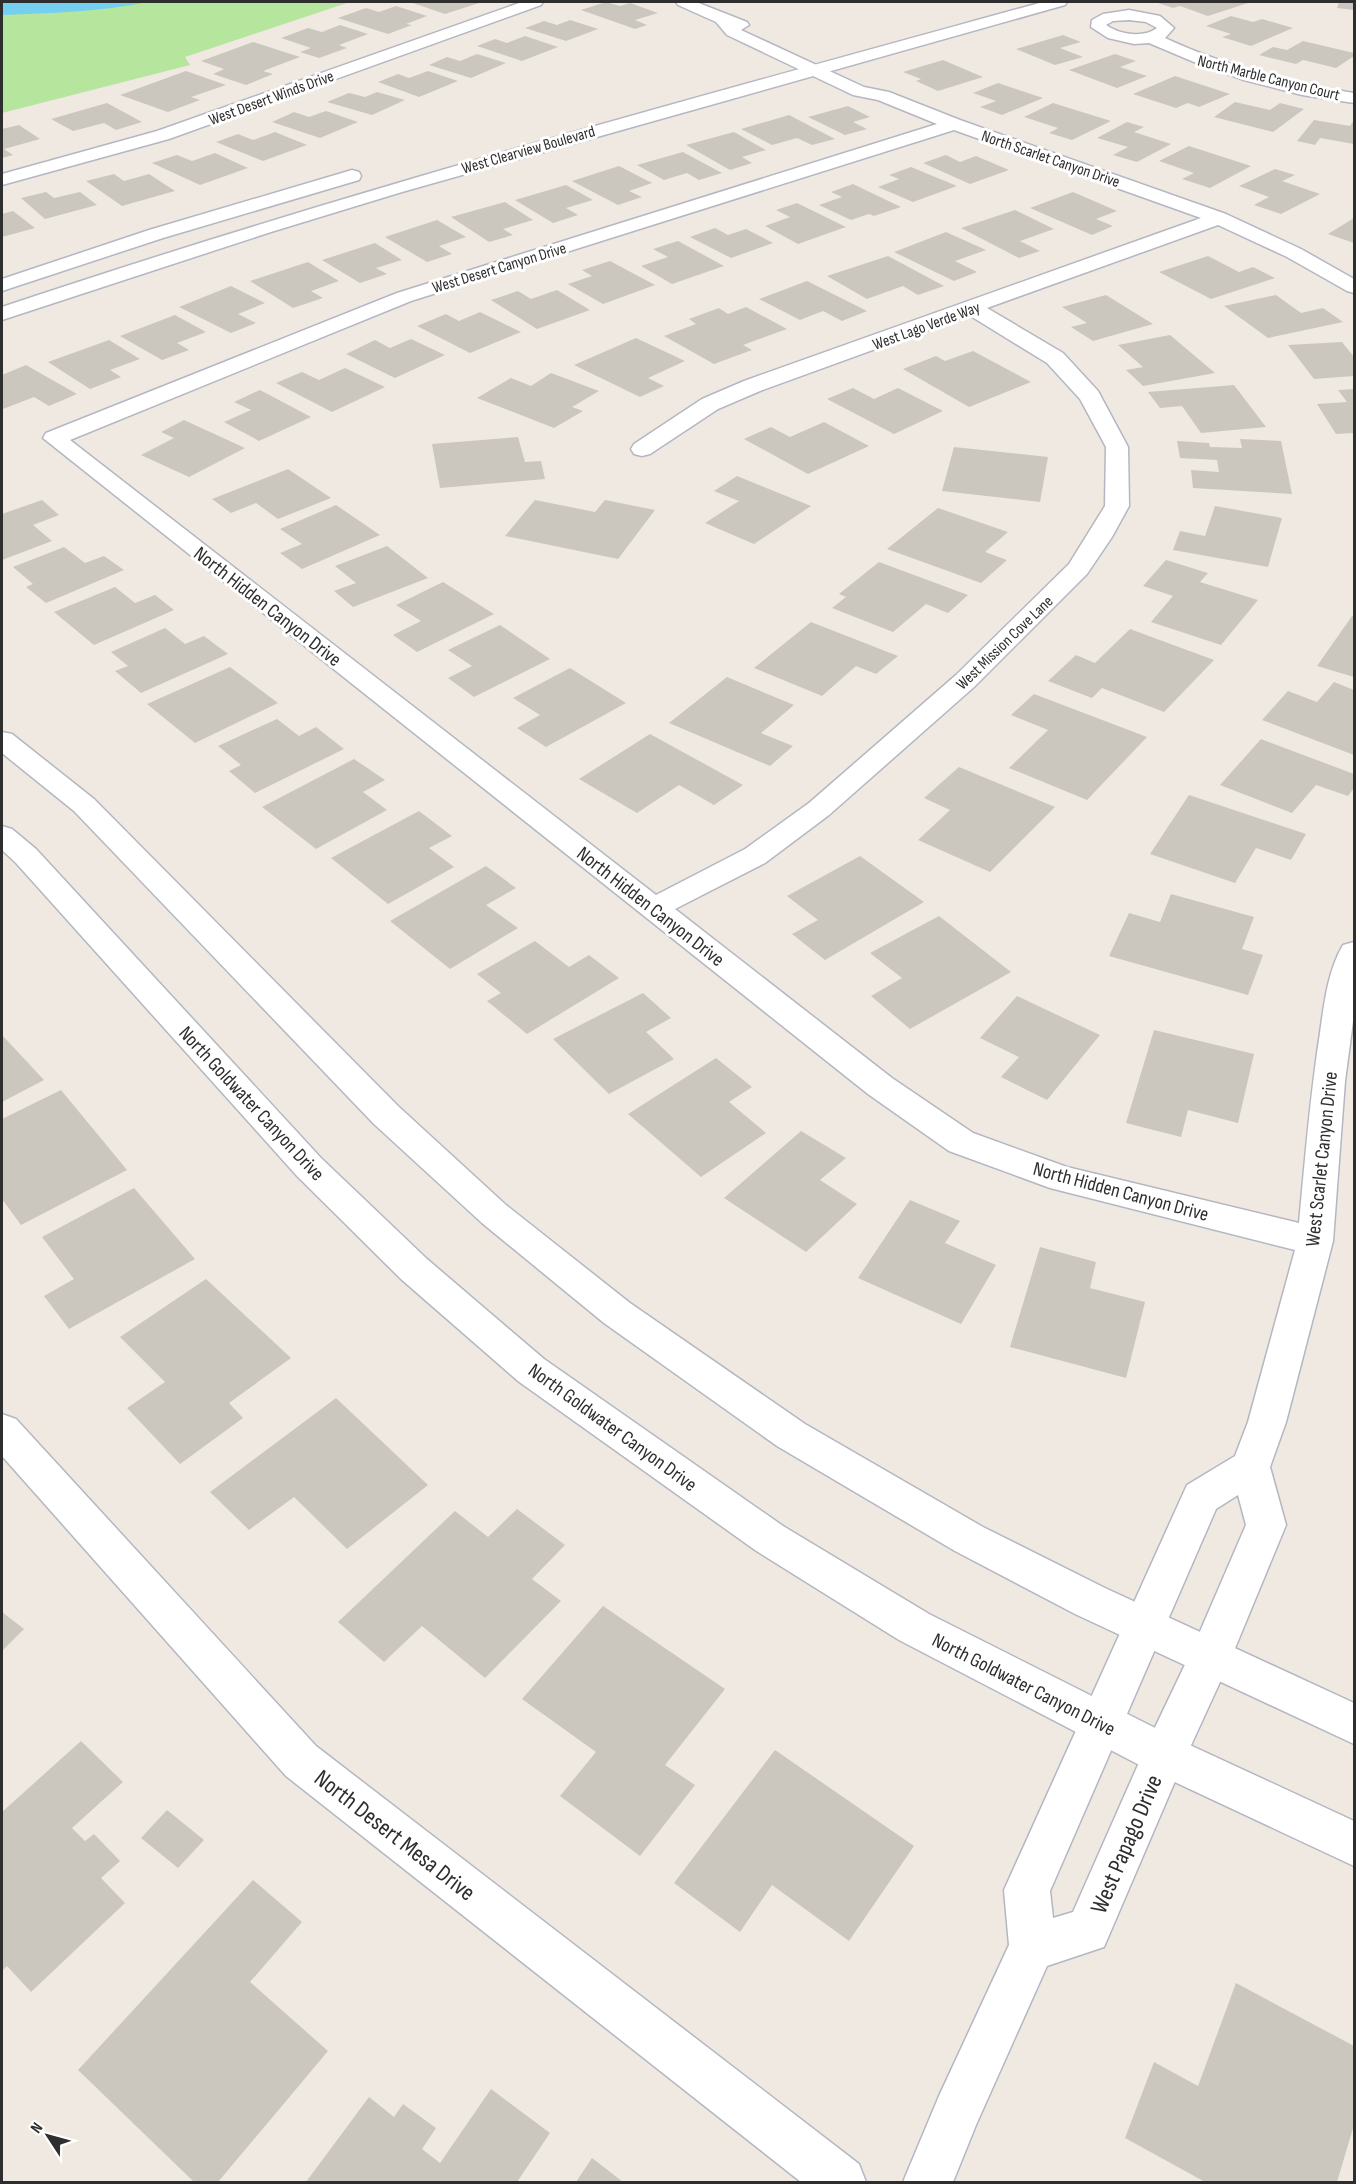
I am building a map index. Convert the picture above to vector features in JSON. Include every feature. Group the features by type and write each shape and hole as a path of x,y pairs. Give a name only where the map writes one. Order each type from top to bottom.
{"street":[{"name":"West Desert Winds Drive","path":"2,180 163,135 535,2"},
{"name":"North Scarlet Canyon Drive","path":"684,2 722,19 733,32 800,53 877,86 883,96"},
{"name":"West Clearview Boulevard","path":"2,314 192,249 332,206 506,155 1059,2"},
{"name":"North Marble Canyon Court","path":"1152,38 1192,57 1231,70 1354,98"},
{"name":"North Scarlet Canyon Drive","path":"800,53 812,70 859,91 883,96 954,124 1219,218"},
{"path":"755,65 800,53"},
{"name":"West Desert Canyon Drive","path":"54,438 404,297 954,124"},
{"path":"2,285 176,227 371,171"},
{"path":"1219,218 1294,253 1354,287"},
{"name":"West Lago Verde Way","path":"642,449 710,404 752,386 1219,218"},
{"name":"West Mission Cove Lane","path":"654,908 755,855 819,809 965,681 1078,569 1100,537 1117,506 1117,447 1090,396 1055,358 972,308"},
{"name":"North Hidden Canyon Drive","path":"54,438 880,1086 961,1142 1062,1179 1315,1240"},
{"path":"2,740 84,805 386,1115 494,1214 617,1313 791,1435 969,1539 1090,1601 1354,1724"},
{"name":"North Goldwater Canyon Drive","path":"2,835 26,856 309,1167 414,1269 531,1370 769,1538 914,1626 1164,1755 1354,1844"},
{"name":"West Scarlet Canyon Drive","path":"1251,1467 1267,1422 1315,1240 1332,1060 1341,997 1354,952"},
{"name":"North Desert Mesa Drive","path":"2,1430 301,1761 842,2182"},
{"path":"928,2182 1032,1947 1027,1890 1202,1497 1251,1467 1266,1525 1210,1658"},
{"name":"West Papago Drive","path":"1032,1947 1088,1930 1164,1755 1210,1658"}],"green space":[{"path":"2,2 350,2 185,57 190,65 2,113"}],"water":[{"path":"2,2 148,2 93,10 2,15"}],"building":[{"path":"410,2 476,2 479,3 445,14"},
{"path":"606,2 620,6 630,3 658,13 635,20 647,25 635,29 581,10"},
{"path":"1155,2 1248,3 1208,16 1180,6 1173,8"},
{"path":"1339,2 1354,2 1354,10 1337,8"},
{"path":"396,6 427,16 406,24 412,25 388,34 338,18 366,8 379,12"},
{"path":"1231,16 1253,22 1262,19 1293,28 1251,46 1222,37 1231,34 1206,26"},
{"path":"570,20 598,29 566,41 525,28 544,21 557,25"},
{"path":"340,25 368,34 339,45 347,48 319,58 300,52 311,48 281,38 308,28 322,32"},
{"path":"1063,35 1081,42 1060,48 1083,57 1055,65 1016,49"},
{"path":"525,36 558,47 522,61 477,46 495,39 507,43"},
{"path":"1303,41 1354,53 1354,56 1336,68 1303,60 1296,64 1259,55 1273,47 1287,50"},
{"path":"253,42 300,57 263,71 273,74 246,85 213,74 224,69 201,61"},
{"path":"477,54 506,63 471,78 429,65 447,57 460,61"},
{"path":"1115,54 1136,61 1120,67 1147,76 1117,88 1069,70"},
{"path":"943,60 983,77 938,91 916,81 921,79 903,72"},
{"path":"186,71 226,85 191,97 200,100 168,112 120,95"},
{"path":"428,71 458,81 419,97 378,82 398,74 409,78"},
{"path":"1175,76 1230,94 1199,107 1188,103 1176,108 1133,94"},
{"path":"998,83 1043,98 1002,115 980,107 996,101 973,93"},
{"path":"377,92 405,100 372,115 327,102 349,93 365,97"},
{"path":"1235,102 1270,110 1280,103 1304,109 1273,132 1214,117"},
{"path":"107,103 142,122 116,130 104,123 73,131 51,119"},
{"path":"1053,103 1111,121 1072,140 1049,133 1058,128 1024,117"},
{"path":"848,106 870,117 853,122 867,129 845,135 808,117"},
{"path":"326,111 358,122 320,138 272,122 294,112 309,117"},
{"path":"789,115 835,139 812,145 797,138 772,145 741,129"},
{"path":"1314,120 1350,126 1354,120 1354,144 1320,138 1315,145 1297,141"},
{"path":"1127,122 1144,127 1134,132 1171,144 1137,162 1113,155 1128,147 1097,138"},
{"path":"19,125 40,139 4,149 13,155 2,158 2,129"},
{"path":"275,132 307,145 263,161 216,142 238,134 253,140"},
{"path":"734,132 766,150 742,157 752,163 730,170 686,145"},
{"path":"1189,146 1251,166 1210,188 1182,179 1194,173 1159,161"},
{"path":"683,152 722,173 699,180 687,173 664,180 637,165"},
{"path":"215,153 248,168 200,185 152,163 177,155 192,161"},
{"path":"946,155 960,162 976,156 1009,170 970,184 923,163"},
{"path":"619,166 652,183 629,191 642,197 618,205 572,181"},
{"path":"911,167 957,186 913,202 878,187 899,179 889,175"},
{"path":"1275,169 1295,175 1282,181 1320,194 1281,214 1254,205 1269,197 1239,186"},
{"path":"114,174 124,181 149,174 175,191 122,206 86,181"},
{"path":"853,184 901,207 874,216 869,214 851,220 819,205 842,197 831,192"},
{"path":"566,185 593,200 566,208 578,215 553,223 515,200"},
{"path":"46,192 54,198 80,192 97,205 45,219 21,198"},
{"path":"1073,192 1117,211 1096,219 1113,226 1092,235 1030,208"},
{"path":"505,202 533,220 503,229 513,235 489,242 451,217"},
{"path":"797,203 846,227 798,244 765,226 790,217 776,210"},
{"path":"1015,210 1054,229 1020,241 1040,251 1019,258 961,228"},
{"path":"13,211 35,228 2,237 2,214"},
{"path":"1354,218 1354,243 1328,234"},
{"path":"437,220 466,237 439,246 452,254 427,262 385,237"},
{"path":"715,228 728,235 746,229 773,243 731,258 690,237"},
{"path":"946,232 986,250 955,261 977,272 954,281 894,252"},
{"path":"678,241 724,266 672,284 641,266 668,257 653,249"},
{"path":"375,243 402,260 376,268 387,274 360,283 322,260"},
{"path":"888,256 944,286 918,295 903,286 867,299 827,276"},
{"path":"1208,256 1239,272 1253,267 1275,278 1211,299 1159,272"},
{"path":"610,261 655,285 603,304 568,284 592,276 582,270"},
{"path":"308,262 339,281 311,291 323,298 293,308 250,281"},
{"path":"807,281 867,311 842,321 823,311 800,320 759,299"},
{"path":"231,286 265,303 238,314 256,323 231,333 179,307"},
{"path":"557,290 590,310 537,329 491,300 518,291 531,299"},
{"path":"1106,295 1153,324 1093,341 1071,327 1087,323 1062,307"},
{"path":"1276,295 1301,313 1323,308 1343,322 1268,338 1224,306"},
{"path":"746,307 787,329 743,345 752,350 714,364 664,336 696,324 689,319 719,308 728,314"},
{"path":"480,312 521,332 470,353 417,326 446,314 459,321"},
{"path":"175,315 206,332 177,343 189,350 162,360 120,336"},
{"path":"1170,335 1215,373 1143,386 1126,370 1143,367 1118,345"},
{"path":"636,338 685,361 648,378 664,386 640,397 574,365"},
{"path":"411,339 445,355 395,378 346,354 375,340 390,348"},
{"path":"109,340 140,359 110,370 121,377 90,389 48,362"},
{"path":"1342,342 1354,357 1354,376 1314,379 1288,345"},
{"path":"973,351 1031,382 969,407 903,369 936,356 945,361"},
{"path":"26,365 77,394 49,406 34,397 3,409 2,375"},
{"path":"345,368 385,387 332,412 276,383 302,372 319,380"},
{"path":"551,373 599,391 572,407 583,411 554,428 477,398 511,378 531,386"},
{"path":"1234,385 1266,427 1201,433 1182,406 1160,408 1148,392"},
{"path":"853,388 874,399 898,388 943,411 894,434 827,399"},
{"path":"1354,389 1354,433 1336,434 1317,404 1347,402 1338,390"},
{"path":"260,390 311,417 259,441 224,422 251,410 234,402"},
{"path":"184,420 245,448 189,477 141,455 174,438 161,432"},
{"path":"824,422 869,446 808,474 744,439 771,427 790,437"},
{"path":"518,437 525,462 541,461 545,479 440,488 432,444"},
{"path":"1240,439 1281,441 1292,494 1193,488 1191,470 1219,472 1217,460 1180,458 1177,441 1209,443 1210,447 1242,448"},
{"path":"954,447 1048,457 1040,502 942,491"},
{"path":"288,469 331,498 278,519 256,503 231,513 212,499"},
{"path":"737,476 811,506 754,544 705,523 739,501 714,491"},
{"path":"42,500 59,515 33,525 52,541 2,560 2,514"},
{"path":"535,500 595,512 605,500 655,510 618,559 505,536"},
{"path":"336,505 380,535 302,569 280,553 302,544 280,529"},
{"path":"1215,506 1282,518 1268,567 1173,550 1180,531 1205,536"},
{"path":"938,508 1008,532 985,552 1007,560 981,583 887,549"},
{"path":"387,546 428,578 353,607 334,591 356,583 335,566"},
{"path":"64,547 85,563 104,556 124,570 46,603 26,587 33,584 13,567"},
{"path":"1166,560 1208,573 1200,582 1258,600 1221,645 1151,622 1173,596 1143,586"},
{"path":"879,562 968,595 948,613 926,604 893,632 832,608 846,597 839,594"},
{"path":"443,582 494,614 417,652 393,635 421,621 396,605"},
{"path":"115,587 135,603 155,595 174,610 94,645 54,612"},
{"path":"1352,616 1354,617 1354,677 1317,666"},
{"path":"811,622 898,656 876,674 856,666 822,696 754,668"},
{"path":"500,625 550,659 474,697 448,678 472,666 448,650"},
{"path":"165,628 185,644 204,636 228,654 141,693 115,671 128,666 111,652"},
{"path":"1130,629 1214,660 1164,712 1102,688 1092,698 1048,681 1076,655 1095,663"},
{"path":"230,667 278,703 195,743 147,704"},
{"path":"570,668 626,703 546,747 517,728 540,715 513,698"},
{"path":"727,677 794,705 761,733 793,746 770,766 669,723"},
{"path":"1334,682 1354,690 1354,755 1262,720 1288,691 1317,702"},
{"path":"1034,694 1147,737 1087,800 1009,768 1048,730 1011,715"},
{"path":"277,719 299,736 316,727 344,749 255,793 229,771 241,765 218,746"},
{"path":"650,734 743,785 714,805 679,785 637,813 579,779"},
{"path":"1261,739 1354,774 1354,788 1348,796 1316,785 1292,813 1220,785"},
{"path":"354,759 385,780 363,792 387,810 316,849 262,807"},
{"path":"959,767 1055,807 990,872 918,840 950,810 924,798"},
{"path":"1189,795 1306,834 1291,860 1256,848 1235,883 1150,854"},
{"path":"419,811 452,836 429,848 454,867 388,904 331,858"},
{"path":"860,856 924,902 825,960 792,934 818,920 787,896"},
{"path":"486,866 516,888 486,905 518,928 450,969 390,921"},
{"path":"1171,894 1254,917 1242,949 1263,955 1248,995 1109,956 1129,913 1160,922"},
{"path":"939,916 1011,972 910,1029 871,996 902,978 870,953"},
{"path":"535,941 569,967 589,955 619,978 527,1034 487,1001 501,993 477,974"},
{"path":"643,993 671,1018 646,1032 674,1059 609,1094 553,1039"},
{"path":"1017,996 1100,1035 1047,1100 1001,1077 1019,1057 980,1038"},
{"path":"1154,1030 1254,1054 1238,1123 1188,1110 1181,1137 1126,1123"},
{"path":"2,1035 44,1080 2,1102"},
{"path":"716,1058 752,1087 729,1102 766,1133 701,1177 628,1114"},
{"path":"61,1090 127,1170 21,1225 2,1199 2,1119"},
{"path":"801,1131 846,1158 820,1180 857,1204 806,1252 724,1198"},
{"path":"134,1188 195,1259 69,1329 44,1296 74,1279 42,1237"},
{"path":"910,1200 960,1221 945,1243 996,1265 961,1324 858,1278"},
{"path":"1040,1247 1096,1262 1090,1288 1145,1302 1126,1378 1010,1347"},
{"path":"206,1279 291,1358 229,1403 243,1418 180,1464 127,1408 165,1382 120,1337"},
{"path":"336,1398 428,1485 347,1549 294,1497 249,1530 210,1492"},
{"path":"517,1509 565,1545 532,1579 561,1601 485,1678 422,1626 384,1662 338,1622 455,1511 488,1537"},
{"path":"603,1606 725,1689 665,1765 695,1785 640,1856 560,1796 596,1752 522,1699"},
{"path":"2,1612 24,1629 2,1651"},
{"path":"81,1741 123,1782 72,1828 85,1841 94,1834 120,1861 101,1878 125,1903 31,1992 7,1966 2,1971 2,1812"},
{"path":"775,1750 914,1846 849,1941 772,1885 740,1932 674,1883"},
{"path":"167,1810 204,1840 178,1868 141,1838"},
{"path":"253,1880 302,1922 250,1982 328,2051 218,2182 194,2182 78,2070"},
{"path":"1236,1983 1354,2046 1354,2125 1337,2182 1205,2182 1125,2138 1154,2062 1198,2086"},
{"path":"491,2089 550,2133 517,2182 306,2182 369,2097 394,2117 403,2104 436,2128 422,2149 440,2163"},
{"path":"592,2158 623,2182 576,2182"}]}
